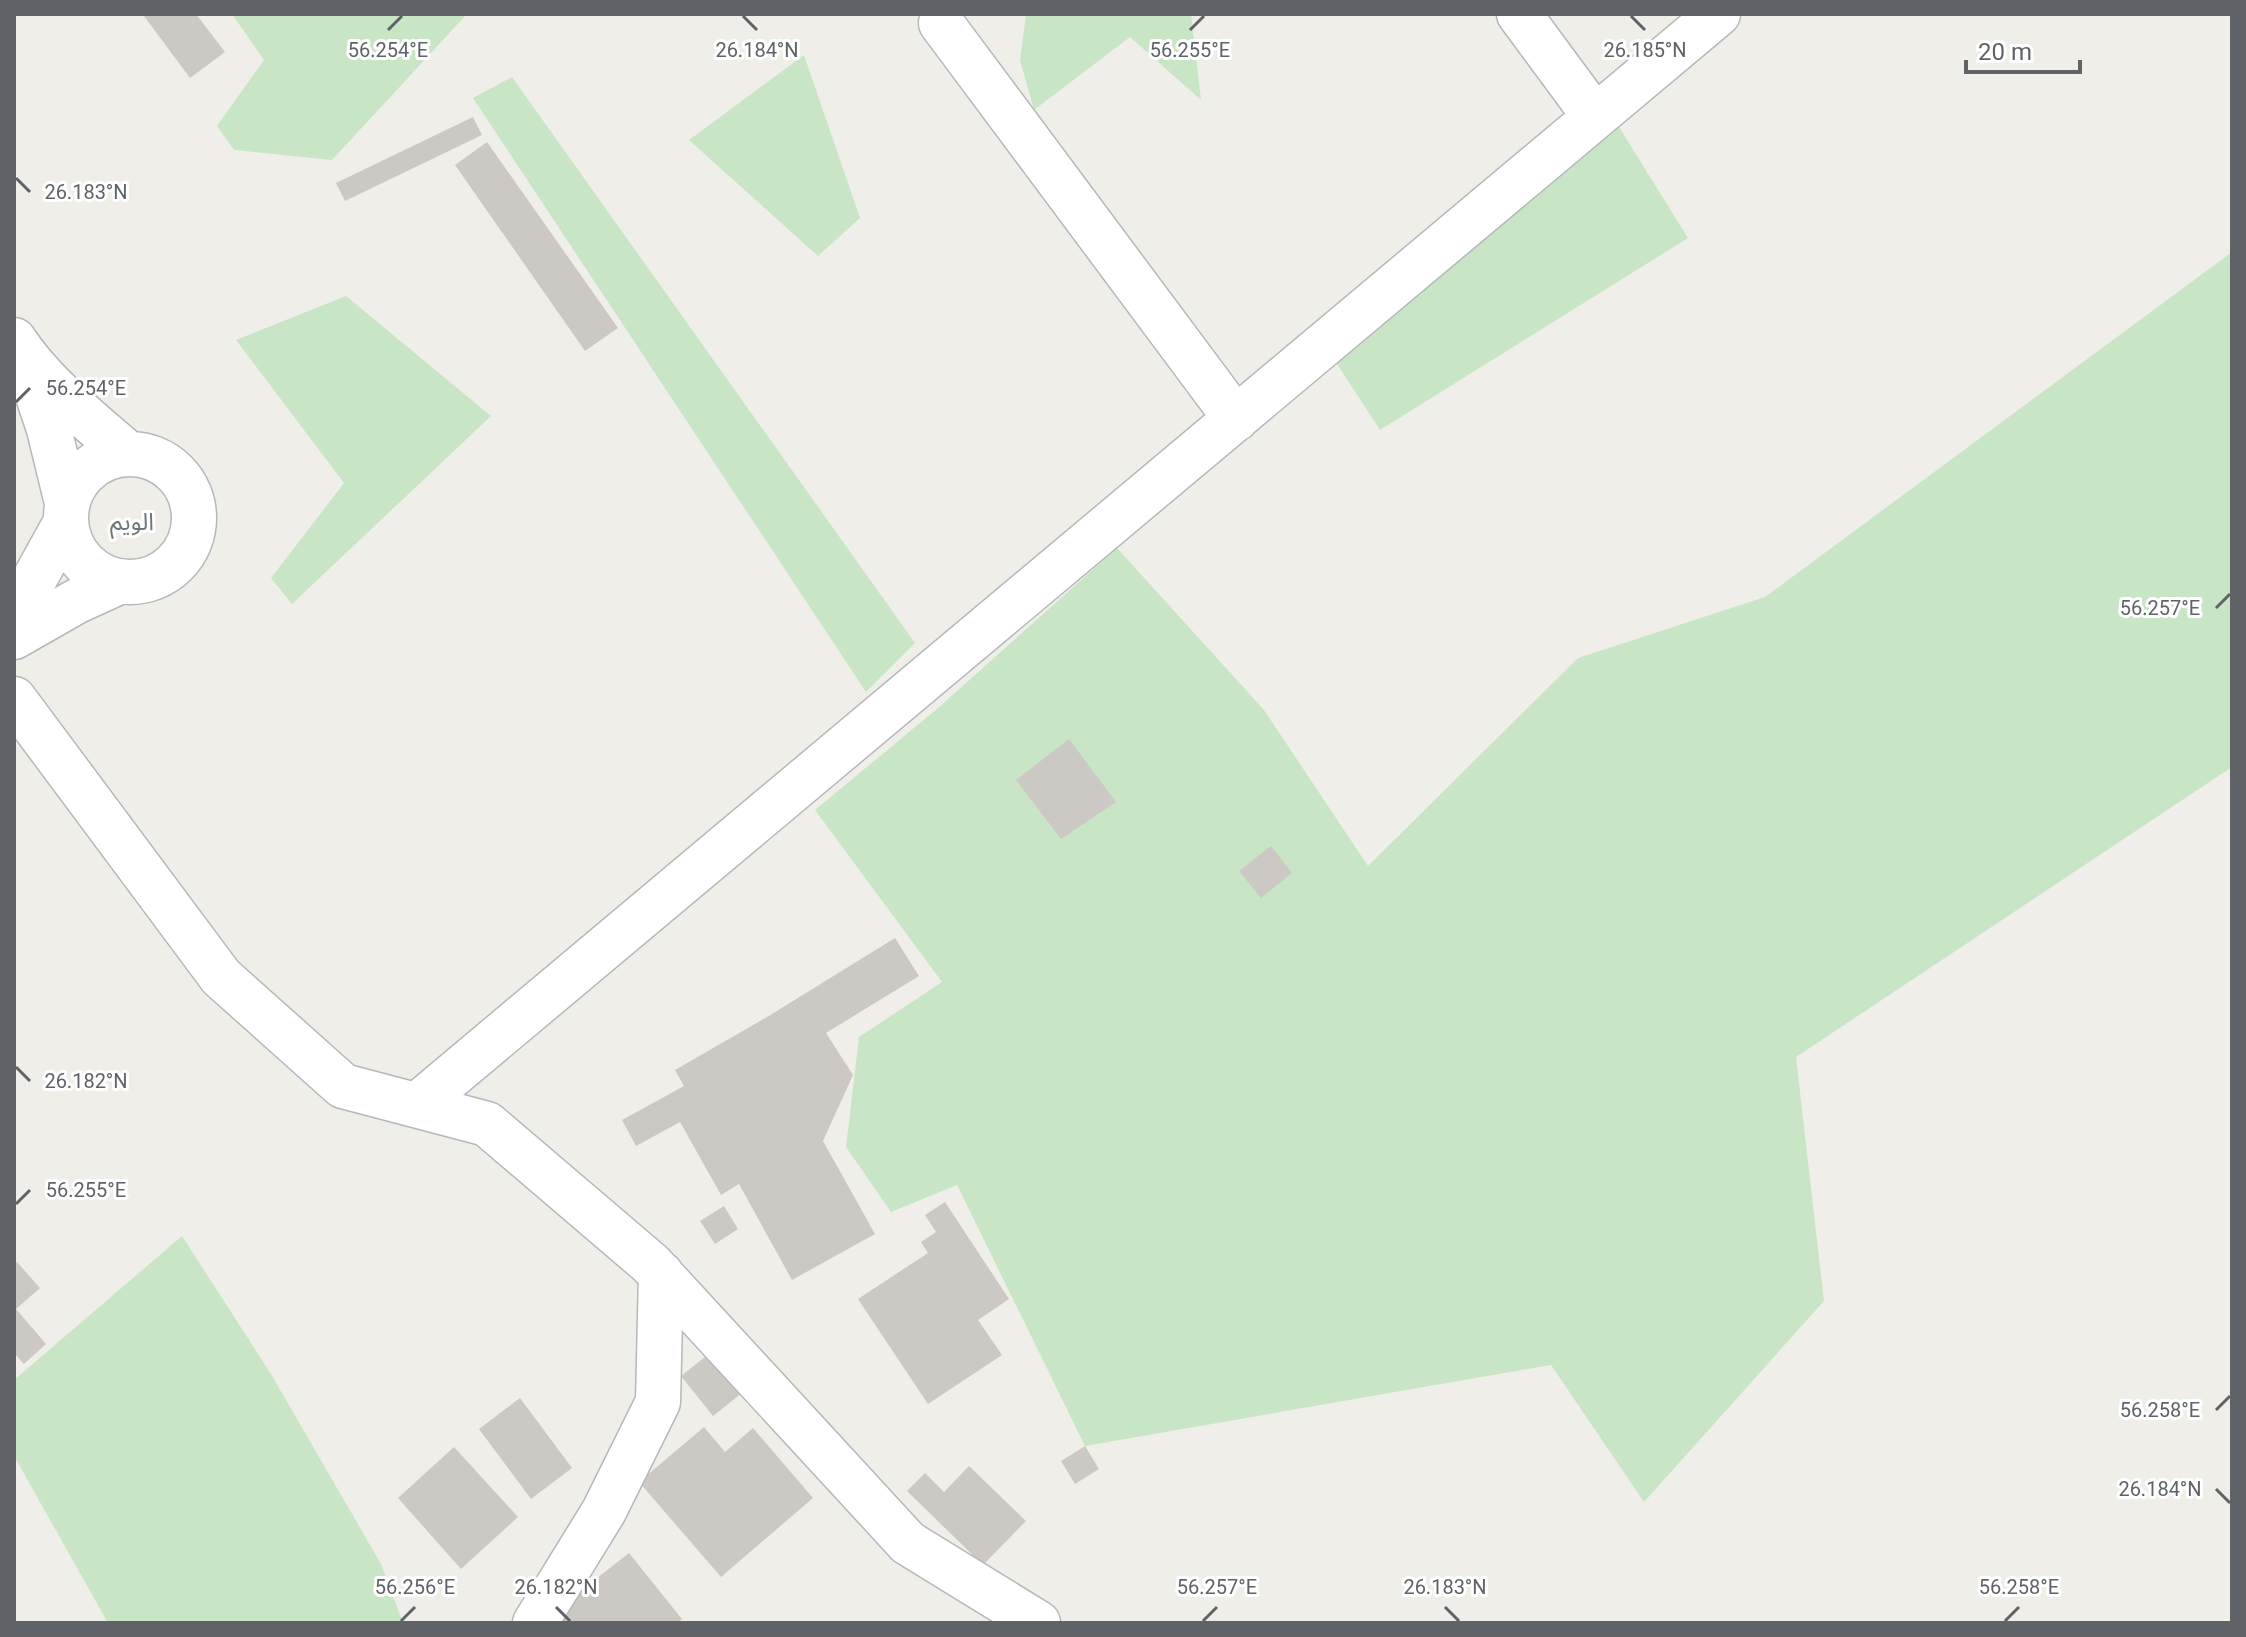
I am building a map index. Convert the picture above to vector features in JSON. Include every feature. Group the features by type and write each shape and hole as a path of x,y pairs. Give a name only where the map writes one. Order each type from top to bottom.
{"street":[{"path":"1519,14 1595,117"},
{"path":"417,1105 1718,14"},
{"path":"941,23 1236,419"},
{"path":"19,348 75,407 127,453"},
{"path":"19,348 49,429 70,540 78,557 96,573 119,582"},
{"path":"14,616 66,512 73,486 85,472 104,458 127,453 152,457 173,469 187,488 194,510 193,534 182,556 165,572 143,581 119,582 77,601 14,637"},
{"path":"14,699 221,977 343,1086 487,1124 661,1274 908,1543 1038,1623"},
{"path":"535,1623 604,1511 658,1402 661,1274"}],"green space":[{"path":"232,14 467,14 332,160 234,150 217,126 264,60"},
{"path":"1026,14 1191,14 1201,100 1130,37 1034,110 1020,60"},
{"path":"804,55 860,218 818,256 689,140"},
{"path":"512,77 915,643 866,692 473,98"},
{"path":"1614,119 1688,238 1380,430 1330,353"},
{"path":"2232,252 2232,767 1796,1057 1824,1301 1644,1502 1551,1365 1085,1446 957,1185 891,1212 846,1147 859,1037 942,982 815,810 938,708 1117,548 1264,710 1368,866 1578,658 1765,597"},
{"path":"346,296 491,416 292,604 271,578 344,483 236,340"},
{"path":"182,1236 271,1374 381,1564 403,1623 108,1623 14,1456 14,1380"}],"building":[{"path":"196,14 225,52 190,78 144,16"},
{"path":"473,117 482,135 345,201 336,183"},
{"path":"487,142 618,328 585,351 455,165"},
{"path":"1069,739 1116,802 1061,839 1016,780"},
{"path":"1271,846 1292,873 1261,898 1239,871"},
{"path":"895,938 919,976 826,1033 853,1075 823,1141 875,1234 792,1280 739,1184 721,1195 680,1122 636,1146 622,1120 684,1086 675,1070"},
{"path":"945,1202 1009,1299 978,1320 1002,1355 928,1404 858,1299 928,1253 921,1242 936,1232 925,1215"},
{"path":"724,1206 738,1229 715,1244 700,1221"},
{"path":"17,1262 40,1288 16,1309 46,1344 24,1364 14,1353 14,1264"},
{"path":"710,1353 742,1393 713,1416 681,1376"},
{"path":"520,1398 572,1468 531,1499 479,1429"},
{"path":"704,1427 725,1452 753,1428 813,1498 721,1577 639,1482"},
{"path":"1085,1446 1099,1469 1075,1484 1061,1461"},
{"path":"454,1447 518,1517 461,1569 398,1498"},
{"path":"969,1466 1026,1521 983,1565 907,1491 925,1473 944,1492"},
{"path":"629,1553 682,1619 677,1623 556,1623 550,1615"}],"district":[{"name":"الويم","path":"132,522"}]}
